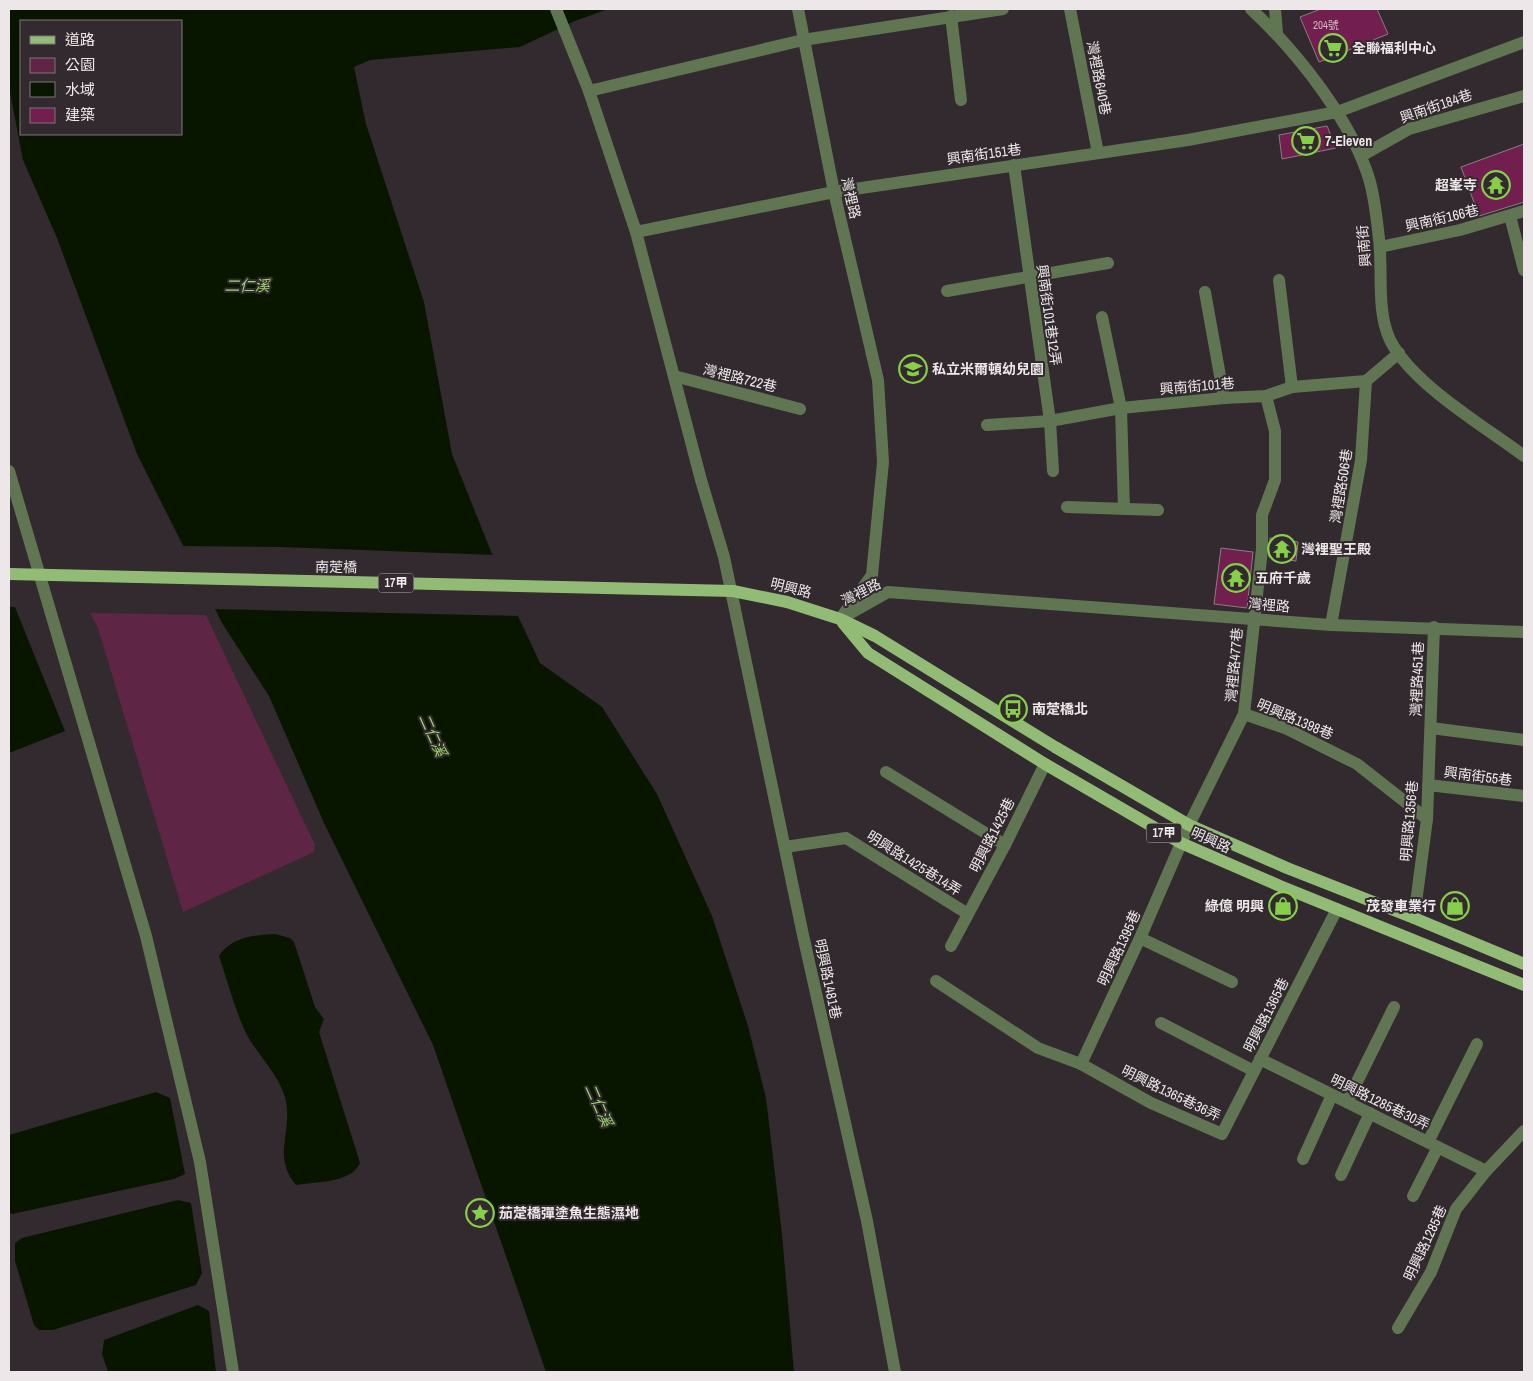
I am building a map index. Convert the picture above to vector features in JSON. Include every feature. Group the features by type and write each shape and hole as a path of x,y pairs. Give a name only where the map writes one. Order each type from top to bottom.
{"main road":[{"name":"17甲","path":"9,574 40,575"},
{"name":"南萣橋","path":"40,575 733,591"},
{"name":"明興路","path":"733,591 787,602 840,619 875,636 1055,747 1189,825 1287,868 1524,964"},
{"name":"明興路","path":"840,619 868,653 1045,764 1182,843 1337,909 1524,985"}],"street":[{"path":"556,9 589,91 636,232 733,591"},
{"name":"灣裡路","path":"798,9 834,192 878,380 883,462 872,575 840,619"},
{"path":"589,91 804,40 1003,9"},
{"name":"灣裡路640巷","path":"1070,9 1098,152"},
{"name":"興南街","path":"1251,9 1277,33 1337,112 1361,156 1370,183 1380,247 1385,323 1390,339 1399,354 1429,386 1524,456"},
{"path":"1275,9 1277,33"},
{"path":"951,16 962,100"},
{"name":"興南街151巷","path":"636,232 834,192 1188,140 1337,112 1524,42"},
{"name":"興南街184巷","path":"1361,156 1408,129 1524,96"},
{"name":"興南街101巷12弄","path":"1014,165 1050,421 1053,471"},
{"name":"興南街166巷","path":"1380,247 1524,211"},
{"path":"1510,216 1524,270"},
{"path":"947,291 1029,279 1108,264"},
{"path":"1279,280 1292,387"},
{"path":"1205,292 1224,398"},
{"path":"1102,317 1120,408 1124,509"},
{"path":"1366,381 1399,354"},
{"name":"灣裡路722巷","path":"674,376 800,408"},
{"name":"興南街101巷","path":"987,425 1050,421 1120,408 1266,396 1292,387 1366,381"},
{"name":"灣裡路506巷","path":"1331,625 1362,460 1366,381"},
{"name":"灣裡路477巷","path":"1244,714 1262,550 1262,515 1275,480 1275,431 1266,396"},
{"path":"9,471 146,936 200,1162 233,1372"},
{"path":"1067,507 1158,510"},
{"name":"明興路1481巷","path":"733,591 738,629 867,1221 895,1372"},
{"name":"灣裡路","path":"840,619 888,592 1331,625 1434,627 1524,632"},
{"name":"灣裡路451巷","path":"1434,627 1431,728 1524,740"},
{"name":"明興路1398巷","path":"1182,843 1244,714 1285,728 1357,764 1427,819"},
{"name":"明興路1356巷","path":"1414,918 1427,819 1431,728"},
{"name":"明興路1425巷","path":"951,946 1005,846 1045,764"},
{"path":"886,772 1005,846"},
{"name":"興南街55巷","path":"1428,785 1524,796"},
{"name":"明興路1425巷14弄","path":"785,847 846,838 968,914"},
{"name":"明興路1395巷","path":"1081,1064 1182,843"},
{"name":"明興路1365巷","path":"1222,1134 1337,909"},
{"path":"1140,938 1232,982"},
{"path":"936,981 1038,1048 1081,1064"},
{"path":"1347,1102 1394,1007"},
{"path":"1161,1023 1254,1071"},
{"path":"1413,1196 1477,1044"},
{"name":"明興路1285巷30弄","path":"1260,1059 1486,1171"},
{"name":"明興路1365巷36弄","path":"1081,1064 1150,1103 1222,1134"},
{"path":"1303,1159 1332,1095"},
{"path":"1341,1175 1370,1113"},
{"name":"明興路1285巷","path":"1398,1328 1431,1272 1456,1209 1486,1171 1524,1130"}],"green space":[{"path":"90,613 206,615 315,845 314,852 183,912 98,628"}],"water":[{"name":"二仁溪","path":"9,9 608,9 575,21 520,47 370,60 354,67 366,124 424,302 452,454 510,599 540,663 602,707 657,794 712,916 748,1026 766,1098 782,1234 794,1372 546,1372 433,1045 324,823 269,696 222,623 137,454 57,238 23,160 9,87"},
{"path":"9,607 15,607 65,731 9,753"},
{"path":"275,934 290,938 294,942 315,1007 324,1019 319,1032 360,1163 356,1170 341,1178 296,1185 289,1174 284,1153 287,1121 285,1097 277,1079 244,1029 219,956 236,941 251,936"},
{"path":"156,1092 170,1098 185,1174 174,1179 12,1214 9,1212 9,1135"},
{"path":"178,1200 191,1203 202,1273 196,1285 53,1330 39,1330 34,1325 15,1261 15,1243 22,1238"},
{"path":"198,1305 209,1311 216,1372 108,1372 102,1354 104,1340"}],"pier":[{"path":"181,546 281,547 495,555 521,616 212,609"}],"building":[{"name":"全聯福利中心","path":"1321,9 1377,9 1388,34 1319,62 1300,17"},
{"name":"7-Eleven","path":"1327,126 1336,148 1282,159 1279,135"},
{"name":"超峯寺","path":"1524,144 1524,202 1479,216 1461,167"},
{"name":"灣裡聖王殿","path":"1270,538 1298,542 1296,561 1269,557"},
{"name":"五府千歲","path":"1221,548 1253,552 1247,608 1214,604"}],"place":[{"name":"全聯福利中心","path":"1333,48"},
{"name":"7-Eleven","path":"1306,141"},
{"name":"超峯寺","path":"1496,185"},
{"name":"私立米爾頓幼兒園","path":"913,369"},
{"name":"灣裡聖王殿","path":"1282,549"},
{"name":"五府千歲","path":"1236,578"},
{"name":"南萣橋北","path":"1013,709"},
{"name":"綠億 明興","path":"1283,906"},
{"name":"茂發車業行","path":"1455,906"},
{"name":"茄萣橋彈塗魚生態濕地","path":"480,1213"}]}
